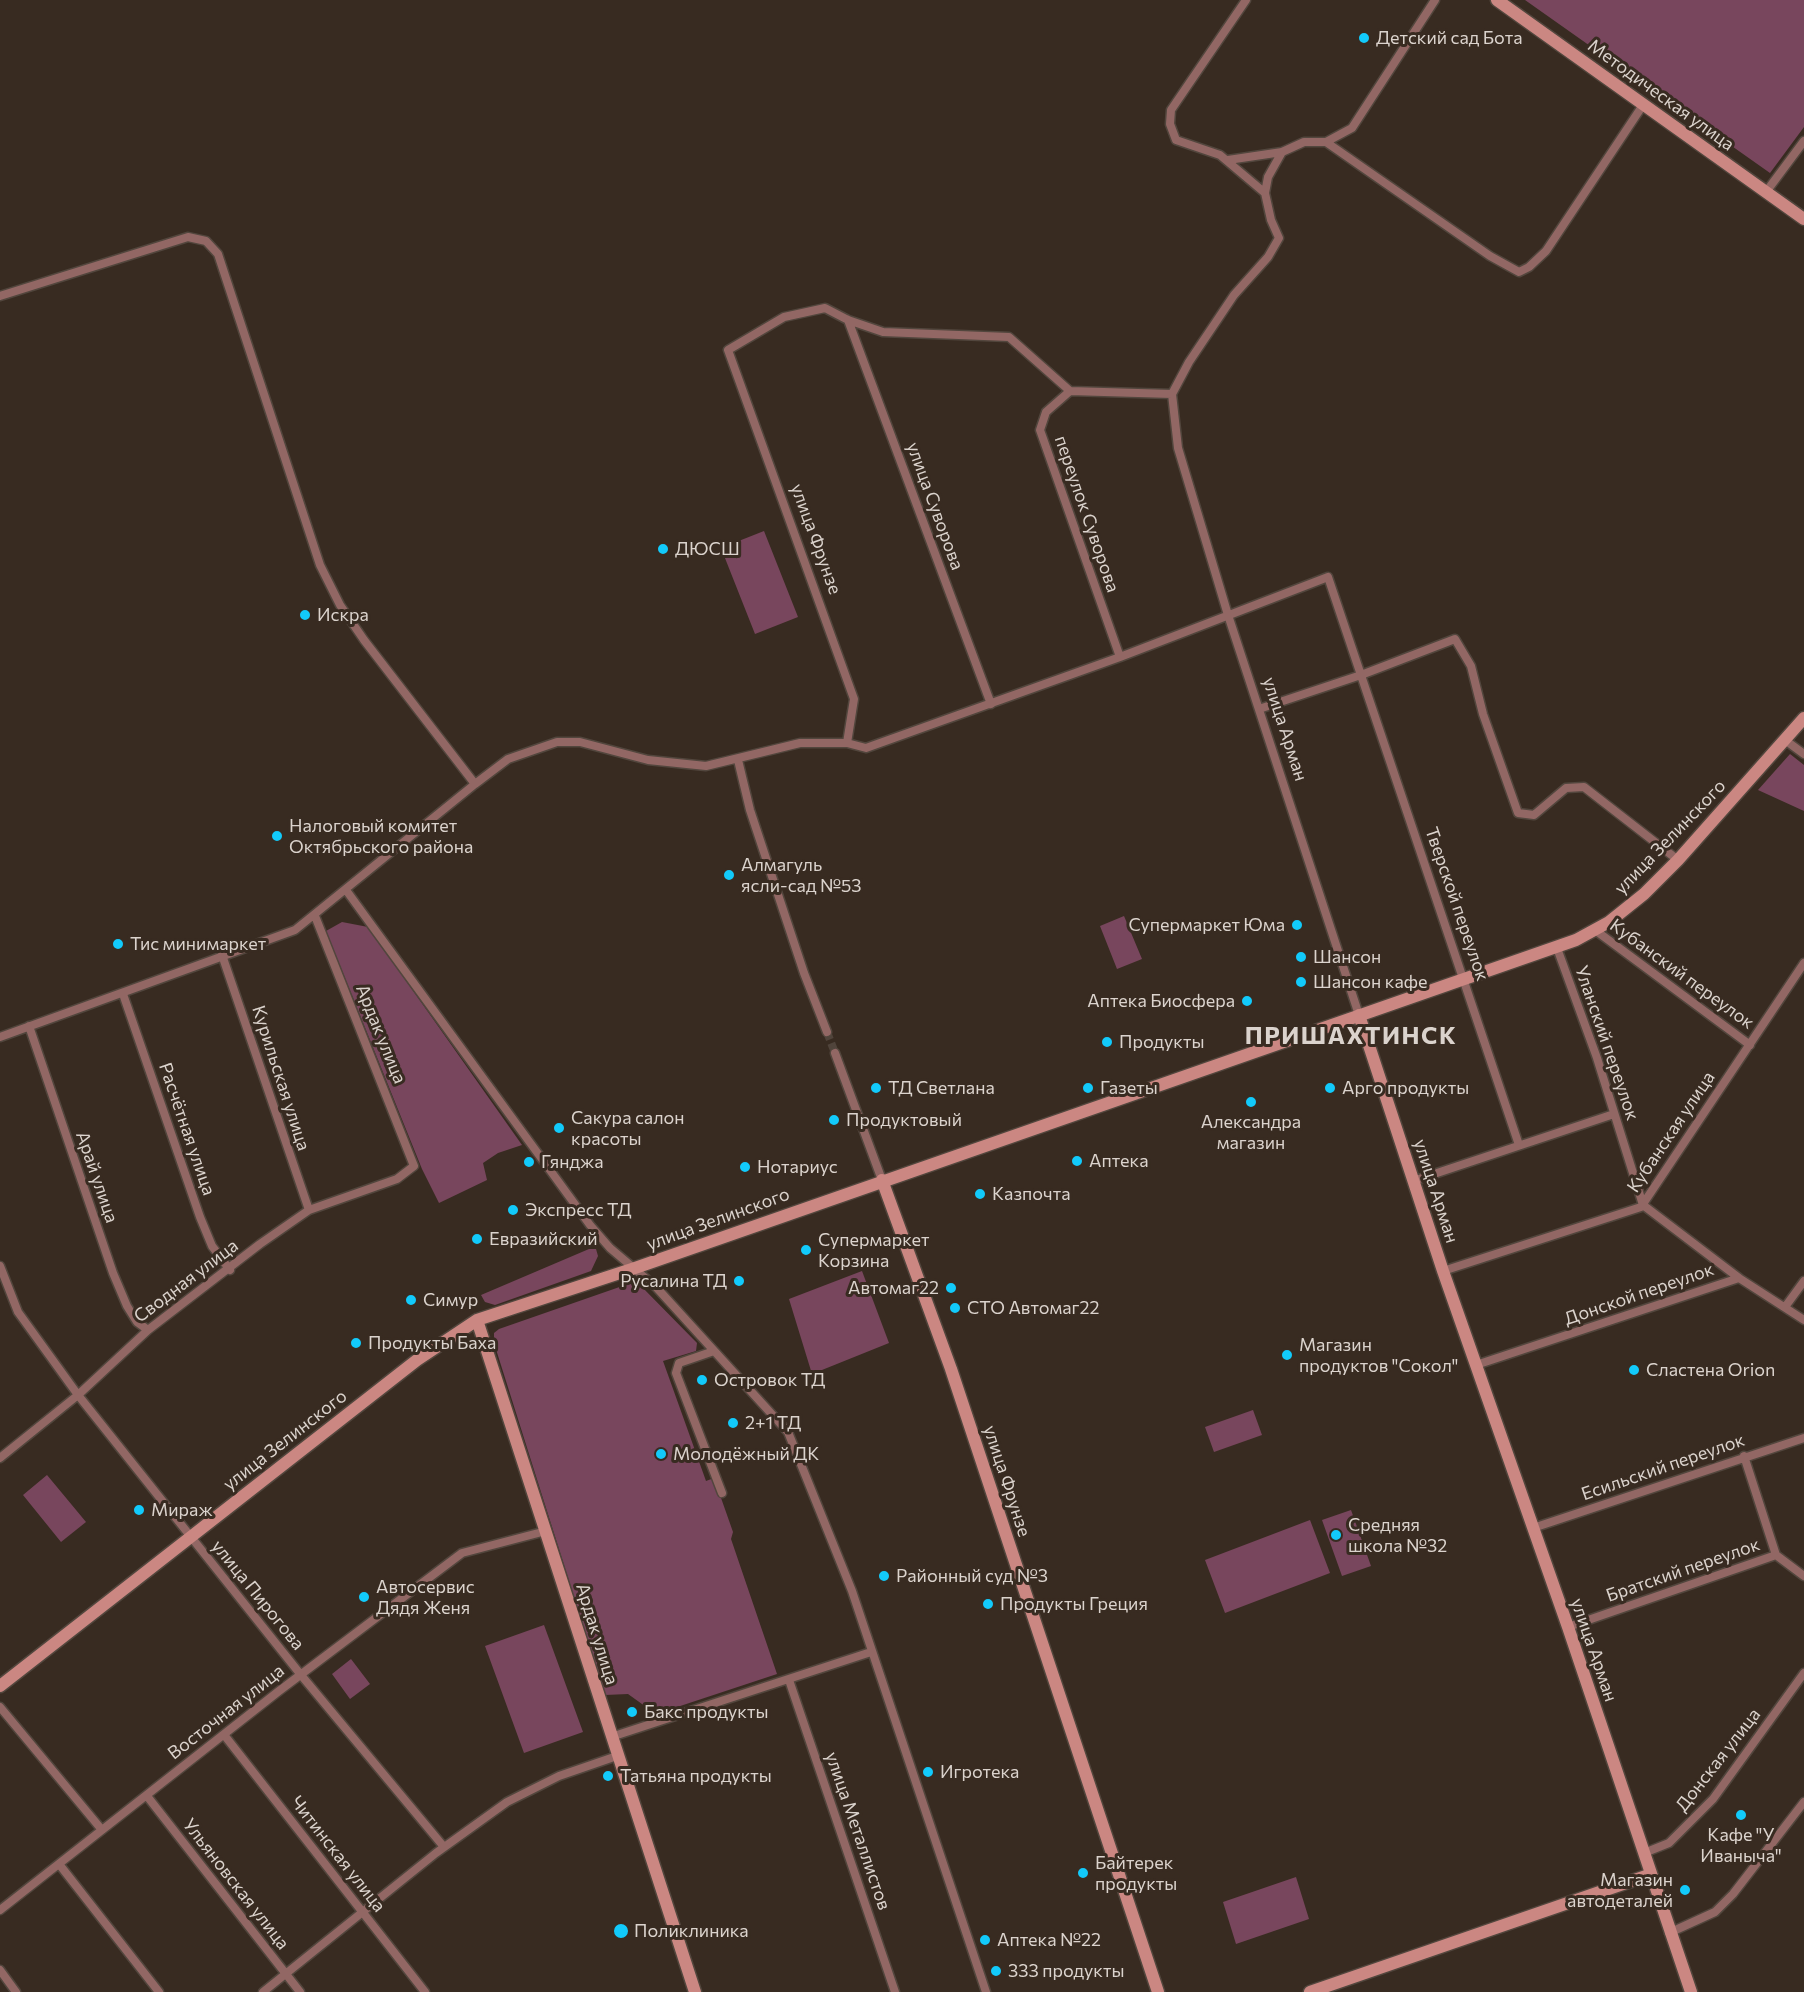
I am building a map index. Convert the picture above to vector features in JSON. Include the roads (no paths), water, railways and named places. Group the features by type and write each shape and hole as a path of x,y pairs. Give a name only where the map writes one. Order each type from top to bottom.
{"street":[{"path":"1246,0 1171,110 1170,124 1176,140 1228,160 1265,193"},
{"path":"1228,160 1282,152 1304,142 1326,142 1352,128 1435,0"},
{"name":"Методическая улица","path":"1497,0 1804,219"},
{"path":"1326,142 1490,256 1519,272 1529,267 1546,251 1644,105"},
{"path":"1766,192 1804,141"},
{"path":"848,320 883,332 1009,338 1070,391 1172,394 1189,362 1234,295 1268,257 1279,238 1271,220 1265,193 1268,177 1282,152"},
{"path":"0,296 188,237 206,241 218,254 320,565 364,640 475,784"},
{"name":"улица Фрунзе","path":"847,743 854,699 728,350 784,317 825,308 848,320"},
{"name":"улица Суворова","path":"848,320 991,704"},
{"name":"переулок Суворова","path":"1070,391 1046,412 1040,430 1120,657"},
{"name":"улица Арман","path":"1172,394 1178,448 1228,615 1443,1271 1568,1627 1644,1853 1649,1875 1691,1992"},
{"name":"Тверской переулок","path":"1228,615 1328,577 1466,980 1519,1144"},
{"path":"0,1037 295,930 508,759 557,742 580,742 648,760 706,766 800,743 847,743 866,748 1120,657 1228,615"},
{"path":"1259,709 1361,675 1455,639 1471,666 1483,714 1518,813 1534,815 1566,788 1584,787 1678,860"},
{"name":"улица Зелинского","path":"0,1686 417,1360 477,1320 635,1268 882,1180 1557,948 1595,930 1636,900 1678,860 1804,718"},
{"path":"1785,740 1804,754"},
{"path":"738,760 750,810 804,973 827,1032"},
{"path":"346,890 590,1225 610,1248 656,1287 788,1432 852,1591 986,1992"},
{"name":"Ардак улица","path":"315,916 414,1166"},
{"name":"Кубанский переулок","path":"1595,930 1750,1045"},
{"name":"Уланский переулок","path":"1557,948 1598,1058 1643,1205"},
{"name":"Курильская улица","path":"222,955 309,1210"},
{"name":"Кубанская улица","path":"1443,1271 1634,1211 1643,1205 1804,963"},
{"name":"Расчётная улица","path":"123,994 200,1217 212,1246 230,1270"},
{"name":"Арай улица","path":"29,1026 113,1273 137,1322 148,1330"},
{"name":"улица Фрунзе","path":"835,1053 951,1369 1158,1992"},
{"path":"1413,1181 1614,1114"},
{"name":"Сводная улица","path":"1,1454 78,1395 148,1330 230,1270 260,1244 309,1210 397,1179 414,1166"},
{"path":"1643,1205 1739,1278"},
{"name":"улица Пирогова","path":"0,1266 18,1312 78,1395 301,1675 444,1847"},
{"name":"Донской переулок","path":"1476,1365 1739,1278 1804,1320"},
{"path":"1785,1307 1804,1281"},
{"name":"Ардак улица","path":"477,1320 695,1992"},
{"path":"714,1351 680,1363 676,1373 722,1493"},
{"name":"Есильский переулок","path":"1533,1528 1744,1456 1804,1438"},
{"name":"Братский переулок","path":"1744,1456 1776,1555 1804,1575"},
{"name":"Восточная улица","path":"0,1910 301,1675 462,1553 546,1531"},
{"name":"Братский переулок","path":"1568,1627 1776,1555"},
{"path":"611,1737 871,1652"},
{"name":"Донская улица","path":"1644,1853 1669,1843 1713,1799 1804,1673"},
{"name":"улица Металлистов","path":"789,1680 895,1992"},
{"path":"0,1707 102,1830"},
{"name":"Читинская улица","path":"225,1736 425,1992"},
{"path":"263,1992 444,1847 507,1802 559,1776 617,1756"},
{"name":"Ульяновская улица","path":"147,1796 300,1992"},
{"path":"1669,1933 1715,1912 1733,1894 1804,1802"},
{"path":"59,1864 159,1992"},
{"path":"1310,1992 1649,1875"},
{"path":"0,1971 16,1992"}],"tunnel":[{"path":"827,1032 835,1053"}],"place":[{"name":"Детский сад Бота","path":"1364,38"},
{"name":"ДЮСШ","path":"663,549"},
{"name":"Искра","path":"305,615"},
{"name":"Налоговый комитет Октябрьского района","path":"277,836"},
{"name":"Алмагуль ясли-сад №53","path":"729,875"},
{"name":"Супермаркет Юма","path":"1297,925"},
{"name":"Тис минимаркет","path":"118,944"},
{"name":"Шансон","path":"1301,957"},
{"name":"Шансон кафе","path":"1301,982"},
{"name":"Аптека Биосфера","path":"1247,1001"},
{"name":"Продукты","path":"1107,1042"},
{"name":"ТД Светлана","path":"876,1088"},
{"name":"Газеты","path":"1088,1088"},
{"name":"Арго продукты","path":"1330,1088"},
{"name":"Александра магазин","path":"1251,1102"},
{"name":"Продуктовый","path":"834,1120"},
{"name":"Сакура салон красоты","path":"559,1128"},
{"name":"Аптека","path":"1077,1161"},
{"name":"Гянджа","path":"529,1162"},
{"name":"Нотариус","path":"745,1167"},
{"name":"Казпочта","path":"980,1194"},
{"name":"Экспресс ТД","path":"513,1210"},
{"name":"Евразийский","path":"477,1239"},
{"name":"Супермаркет Корзина","path":"806,1250"},
{"name":"Русалина ТД","path":"739,1281"},
{"name":"Автомаг22","path":"951,1288"},
{"name":"Симур","path":"411,1300"},
{"name":"СТО Автомаг22","path":"955,1308"},
{"name":"Продукты Баха","path":"356,1343"},
{"name":"Магазин продуктов \"Сокол\"","path":"1287,1355"},
{"name":"Сластена Orion","path":"1634,1370"},
{"name":"Островок ТД","path":"702,1380"},
{"name":"2+1 ТД","path":"733,1423"},
{"name":"Молодёжный ДК","path":"661,1454"},
{"name":"Мираж","path":"139,1510"},
{"name":"Средняя школа №32","path":"1336,1535"},
{"name":"Районный суд №3","path":"884,1576"},
{"name":"Автосервис Дядя Женя","path":"364,1597"},
{"name":"Продукты Греция","path":"988,1604"},
{"name":"Бакс продукты","path":"632,1712"},
{"name":"Игротека","path":"928,1772"},
{"name":"Татьяна продукты","path":"608,1776"},
{"name":"Кафе \"У Иваныча\"","path":"1741,1815"},
{"name":"Байтерек продукты","path":"1083,1873"},
{"name":"Магазин автодеталей","path":"1685,1890"},
{"name":"Поликлиника","path":"621,1931"},
{"name":"Аптека №22","path":"985,1940"},
{"name":"333 продукты","path":"996,1971"}],"district":[{"name":"ПРИШАХТИНСК","path":"1351,1036"}]}
